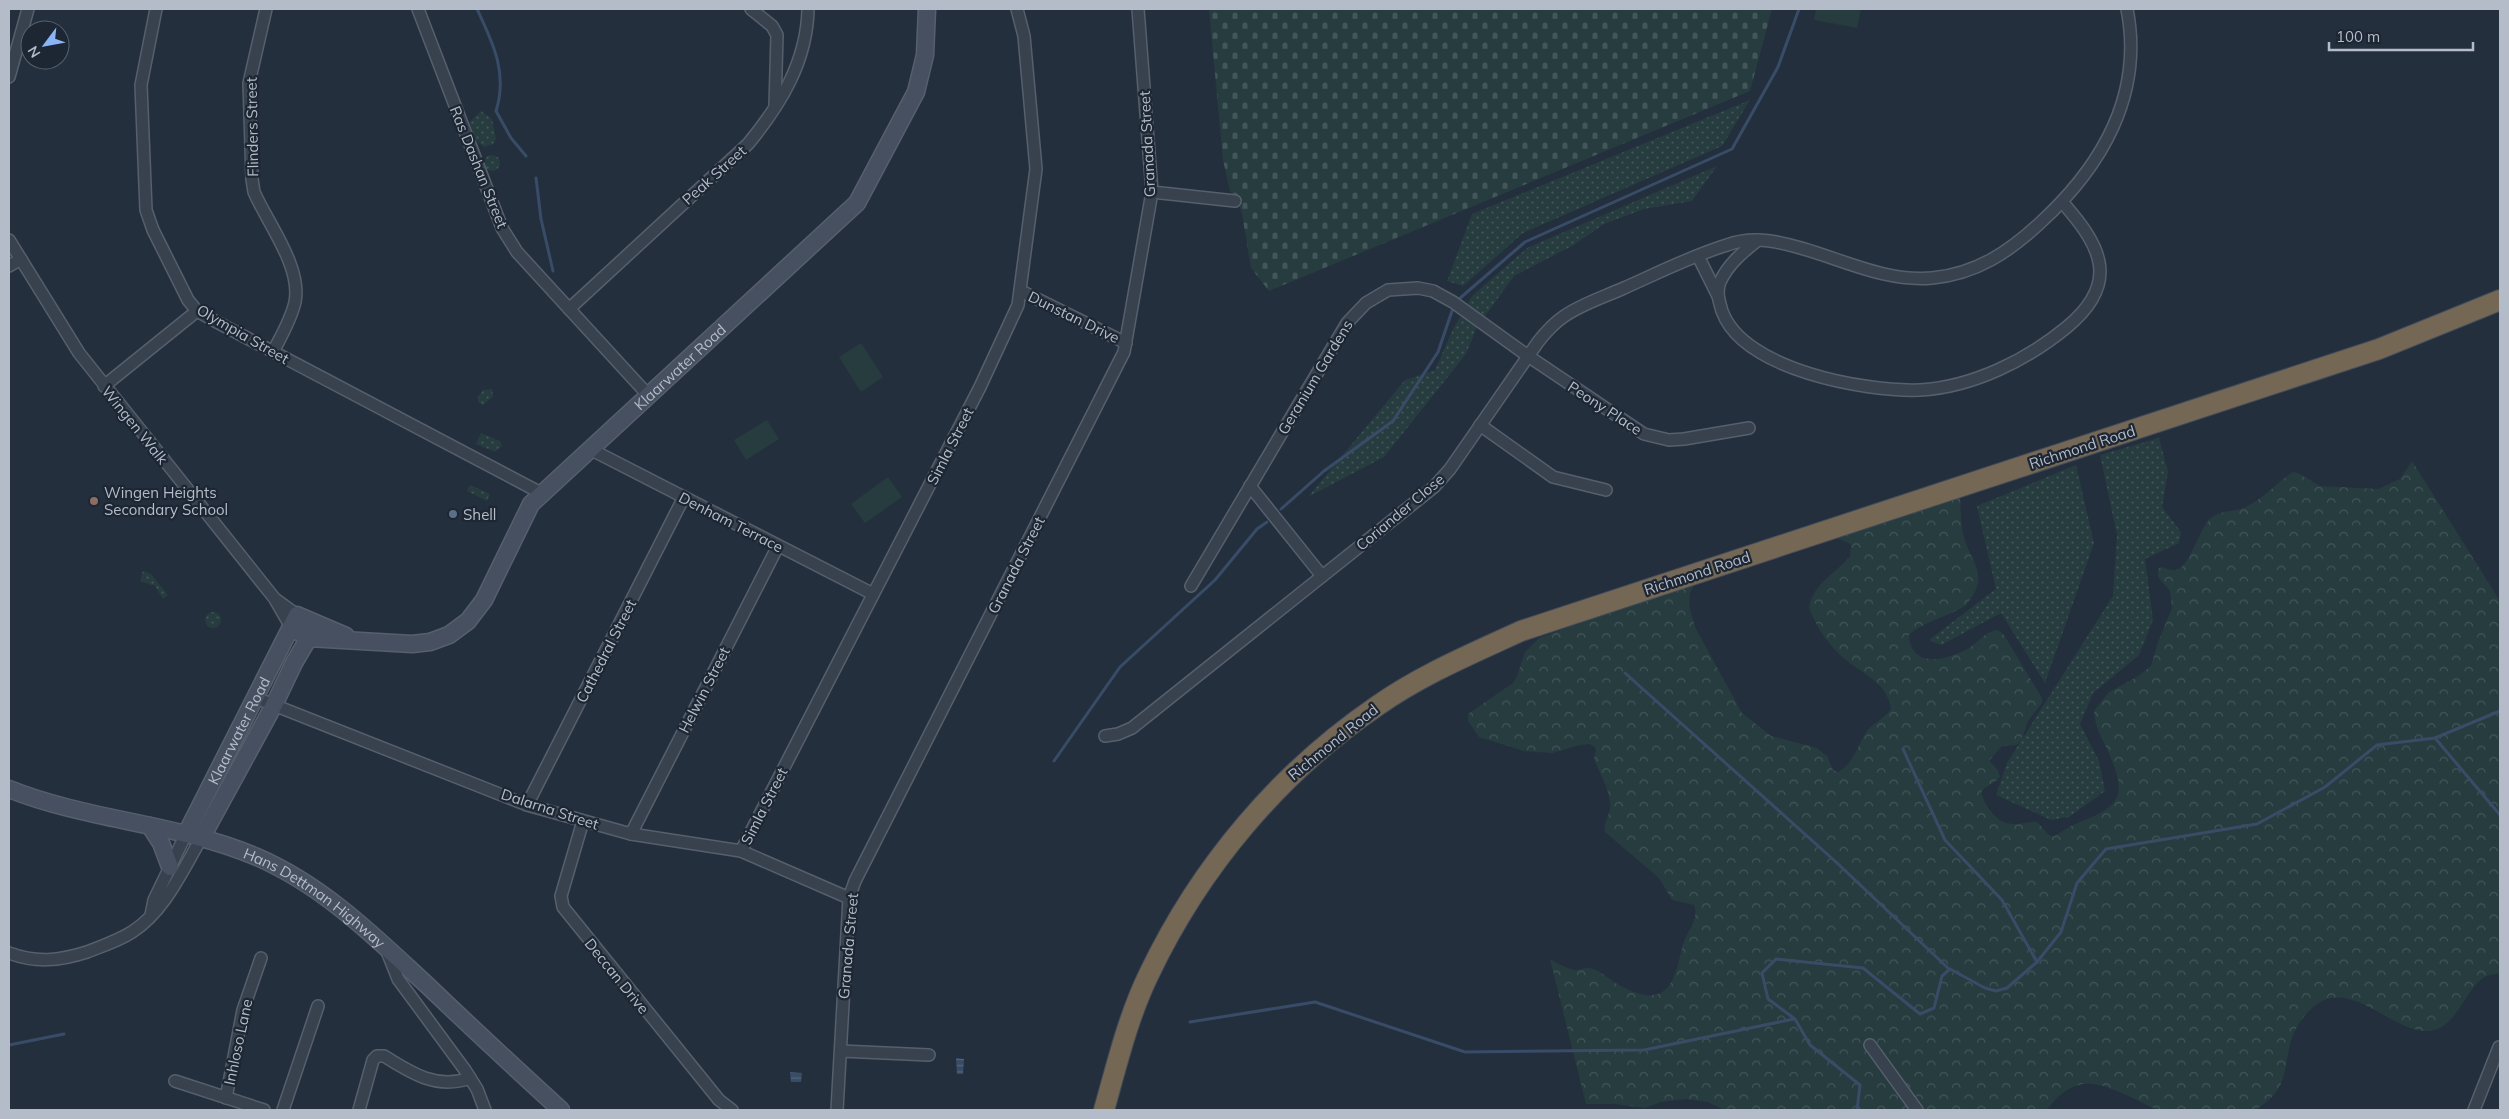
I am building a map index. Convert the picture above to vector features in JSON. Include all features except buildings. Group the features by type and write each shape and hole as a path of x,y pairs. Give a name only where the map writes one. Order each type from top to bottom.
{"highway":[{"name":"Richmond Road","path":"1104,1110 1123,1042 1149,974 1193,893 1242,828 1284,782 1344,730 1377,706 1438,669 1521,631 2379,349 2500,300"}],"street":[{"path":"9,77 28,9"},
{"name":"Olympia Street","path":"156,9 141,85 146,210 153,230 179,283 197,311 541,493"},
{"name":"Flinders Street","path":"266,9 249,83 252,179 254,192 292,267 296,285 291,317 273,352"},
{"name":"Ras Dashan Street","path":"418,9 502,228 517,252 649,396"},
{"path":"751,9 772,26 777,35 774,72 775,108"},
{"name":"Peak Street","path":"569,309 748,144 775,108 805,46 808,9"},
{"name":"Klaarwater Road","path":"194,836 256,698 294,621 313,632 340,641 360,640 412,644 430,642 459,630 484,600 525,513 541,493 649,396 857,203 916,92 925,55 927,9"},
{"name":"Simla Street","path":"741,851 1014,318 1021,291 1036,170 1024,36 1017,9"},
{"name":"Granada Street","path":"837,1110 849,898 855,881 1121,360 1126,343 1152,192 1138,9"},
{"name":"Coriander Close","path":"1104,736 1118,734 1132,728 1439,482 1544,334 1564,316 1728,244 1758,240 1790,246 1894,276 1930,278 1948,276 1990,262 2010,250 2062,203 2099,155 2120,107 2130,52 2127,9"},
{"path":"1152,192 1236,201"},
{"path":"1698,256 1718,296 1723,314 1737,334 1773,358 1813,376 1877,389 1920,390 1947,386 1987,374 2019,360 2056,336 2087,308 2098,284 2099,264 2096,249 2085,229 2062,203"},
{"name":"Wingen Walk","path":"9,240 79,353 275,600 294,621"},
{"path":"1718,296 1720,283 1727,270 1736,258 1758,240"},
{"path":"9,266 20,259"},
{"name":"Geranium Gardens","path":"1191,586 1347,323 1356,312 1377,295 1402,288 1433,291 1452,302 1528,356"},
{"name":"Dunstan Drive","path":"1021,291 1126,343"},
{"path":"104,386 197,311"},
{"name":"Peony Place","path":"1528,356 1644,434 1669,440 1749,428"},
{"path":"1480,425 1553,477 1606,490"},
{"name":"Denham Terrace","path":"590,449 873,594"},
{"path":"1250,486 1322,576"},
{"name":"Cathedral Street","path":"527,805 684,497"},
{"name":"Helwin Street","path":"631,834 778,546"},
{"name":"Klaarwater Road","path":"194,836 220,804 313,632"},
{"name":"Dalarna Street","path":"256,698 527,805 631,834 741,851 849,898"},
{"name":"Hans Dettman Highway","path":"9,789 68,809 194,836 256,857 299,878 360,923 561,1110"},
{"path":"220,804 218,821 231,848"},
{"name":"Deccan Drive","path":"583,821 561,896 563,907 719,1100 732,1110"},
{"path":"150,826 161,843 170,867"},
{"path":"151,915 154,900 170,867 194,836"},
{"path":"9,953 26,959 48,962 77,955 112,943 133,932 161,905 194,836"},
{"path":"385,946 398,979 470,1078 486,1110"},
{"name":"Inhloso Lane","path":"226,1098 243,1010 261,958"},
{"path":"283,1110 318,1006"},
{"path":"1870,1045 1917,1110"},
{"path":"2474,1110 2499,1047"},
{"path":"841,1051 929,1055"},
{"path":"359,1110 373,1060 377,1056 384,1056 426,1079 450,1083 470,1078"},
{"path":"175,1081 264,1110"}],"green space":[{"path":"1209,9 1772,9 1750,91 1269,291 1251,268 1242,214 1237,198 1230,191 1223,160"},
{"path":"1816,9 1861,9 1857,28 1814,20"},
{"path":"1750,100 1722,146 1523,233 1463,286 1447,281 1472,214"},
{"path":"481,111 492,119 496,139 493,144 484,147 476,140 469,123"},
{"path":"492,155 498,157 500,163 498,169 492,171 486,169 484,163 486,157"},
{"path":"1717,166 1692,201 1644,209 1604,224 1572,246 1514,276 1477,327 1466,354 1384,457 1308,497 1405,380 1435,370 1453,329 1472,296 1527,248"},
{"path":"861,343 883,377 861,392 839,357"},
{"path":"492,389 493,397 483,405 478,402 478,397 483,390"},
{"path":"767,420 779,439 746,460 734,440"},
{"path":"481,433 500,441 502,446 495,452 476,444"},
{"path":"2159,438 2168,472 2162,507 2181,532 2179,543 2145,559 2153,620 2139,655 2093,693 2080,724 2099,761 2105,791 2069,817 2051,820 1996,795 2007,763 2113,596 2117,535 2100,455"},
{"path":"2412,461 2500,601 2500,973 2489,975 2476,984 2447,1023 2430,1031 2416,1030 2402,1025 2359,1002 2345,998 2331,998 2317,1004 2295,1030 2284,1075 2277,1090 2264,1104 2252,1110 2160,1110 2113,1089 2090,1084 2068,1089 2047,1110 1724,1110 1708,1102 1686,1099 1660,1102 1645,1108 1615,1104 1586,1104 1550,959 1574,970 1593,969 1634,992 1656,995 1664,991 1675,974 1684,943 1694,922 1695,911 1694,905 1672,900 1659,878 1605,832 1610,801 1594,759 1595,747 1589,744 1580,745 1552,753 1524,751 1479,737 1468,721 1468,714 1513,683 1525,652 1539,638 1696,581 1690,593 1689,605 1695,627 1742,713 1771,736 1817,748 1827,756 1833,770 1838,772 1852,759 1868,730 1891,709 1889,699 1878,684 1846,660 1830,644 1809,608 1811,599 1820,585 1850,556 1851,544 1831,536 1960,494 1963,532 1966,545 1978,572 1977,587 1965,606 1920,627 1909,635 1911,646 1922,657 1938,659 1966,650 1993,631 1998,630 2004,635 2042,698 2042,703 2028,721 2021,741 2016,745 2002,746 1989,761 1998,770 2000,777 1981,792 1985,803 1997,818 2007,823 2016,824 2037,822 2050,836 2054,836 2105,810 2113,803 2117,796 2119,787 2117,776 2098,730 2094,711 2109,692 2137,677 2151,666 2158,642 2172,608 2170,591 2158,577 2158,569 2161,567 2170,570 2181,568 2207,522 2212,517 2220,513 2246,507 2293,472 2320,486 2378,489 2400,479"},
{"path":"2076,465 2094,543 2045,683 2001,613 1941,645 1929,640 1996,589 1977,506"},
{"path":"888,477 902,497 865,523 851,504"},
{"path":"470,485 490,494 487,501 467,491"},
{"path":"143,571 151,574 168,595 163,599 155,586 140,581"},
{"path":"210,612 216,612 221,617 219,626 210,628 205,623 205,617"}],"water":[{"path":"956,1058 964,1059 963,1074 957,1074"},
{"path":"790,1072 802,1073 801,1082 791,1082"}],"waterway":[{"path":"477,9 497,58 500,84 496,111 511,138 526,156"},
{"path":"1459,299 1525,242 1732,149 1778,67 1799,9"},
{"path":"536,178 541,219 553,271"},
{"path":"1281,509 1324,471 1393,421 1438,352 1452,311"},
{"path":"1054,761 1120,667 1215,580 1257,529 1267,522"},
{"path":"1625,673 1836,862 1949,969"},
{"path":"1857,1110 1860,1085 1810,1045 1795,1019 1768,999 1762,973 1776,959 1863,968 1920,1014 1934,1008 1942,976 1950,969 1985,988 1996,991 2007,988 2037,962 2061,932 2077,883 2106,849 2257,824 2325,787 2377,745 2435,738 2500,711"},
{"path":"2435,738 2500,815"},
{"path":"1903,749 1945,840 2002,900 2037,962"},
{"path":"1190,1022 1315,1002 1465,1052 1644,1050 1794,1019"},
{"path":"9,1045 64,1034"}],"place":[{"name":"Wingen Heights Secondary School","path":"94,501"},
{"name":"Shell","path":"453,514"}]}
